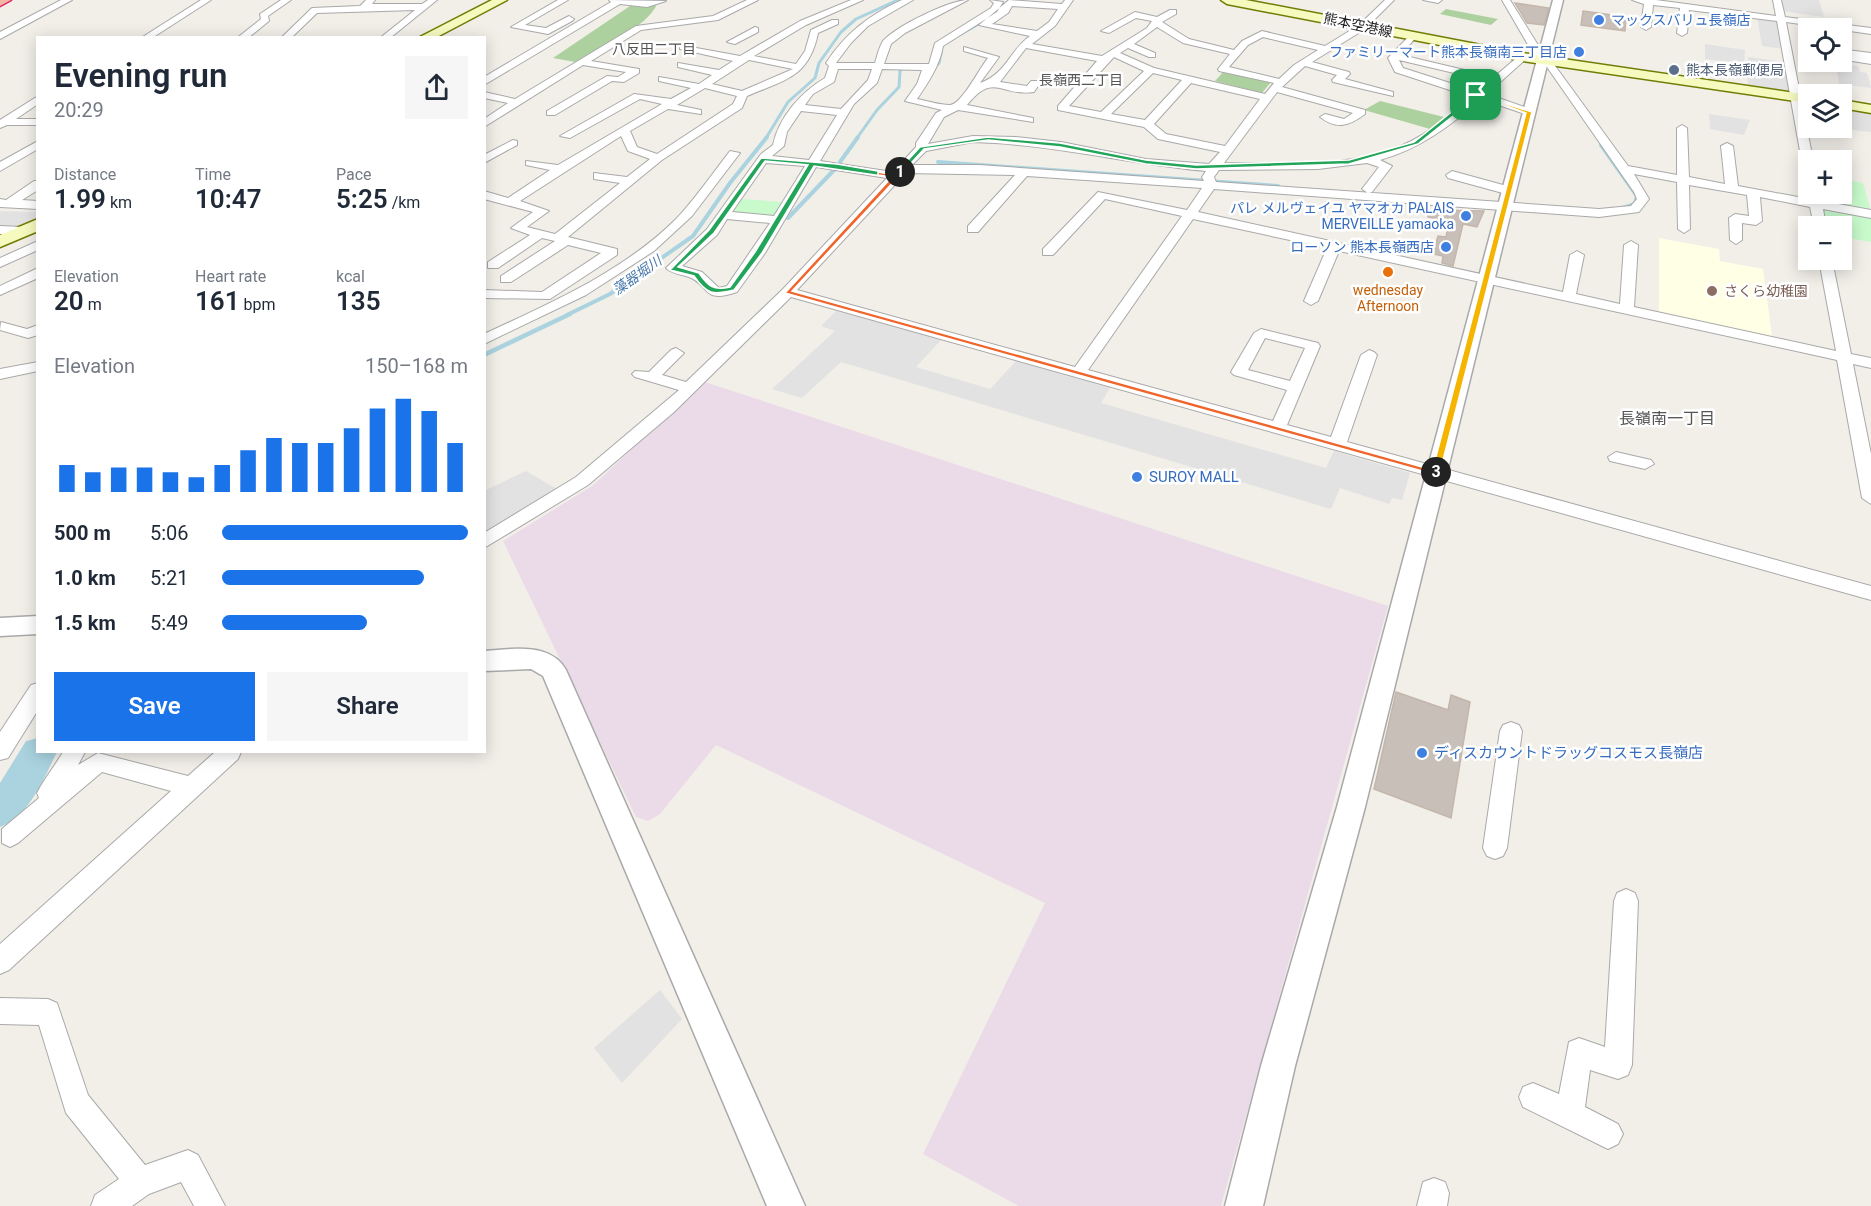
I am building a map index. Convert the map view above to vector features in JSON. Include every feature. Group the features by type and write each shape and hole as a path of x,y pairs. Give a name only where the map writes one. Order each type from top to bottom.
{"highway":[{"path":"0,2 4,0"}],"main road":[{"path":"428,36 501,0"},
{"name":"熊本空港線","path":"1227,0 1532,58 1798,97"},
{"path":"1852,106 1871,109"},
{"path":"0,242 30,228"}],"street":[{"path":"0,36 68,0"},
{"path":"149,36 207,0"},
{"path":"244,36 266,19 264,16 287,0"},
{"path":"387,36 433,0"},
{"path":"564,0 516,27 548,31 600,0"},
{"path":"486,81 615,0 647,4 662,0"},
{"path":"486,123 639,28 656,14 662,0"},
{"path":"639,28 703,20 725,14 754,0"},
{"path":"510,202 624,130 702,86 764,44 802,23 858,0"},
{"path":"909,0 874,17 851,33 831,63 834,66 828,82 810,90 782,132 780,143 763,159 712,232 673,268 697,275 705,288 718,292 732,289 778,220 844,112 854,98 873,81 890,40 964,0"},
{"path":"994,0 999,2 994,10 938,45 936,61 928,68 922,84 910,101 1029,120"},
{"path":"1211,185 1208,177 1213,167 1266,97 1303,63 1362,27 1390,0"},
{"path":"1428,0 1438,0"},
{"path":"763,159 899,173 935,167 1211,185 1507,199 1599,213 1635,210 1642,199 1550,65 1532,58 1506,0"},
{"path":"1244,1206 1278,1066 1351,807 1529,112 1532,58 1558,0"},
{"path":"1636,0 1871,31"},
{"path":"1777,0 1780,19 1799,84"},
{"path":"1646,27 1649,1"},
{"path":"1037,34 984,25 1005,11 1009,3 1066,3"},
{"path":"486,541 582,481 689,388 788,292 922,148 940,115 954,107 975,88 1000,78 1024,45 1052,24 1066,3"},
{"path":"663,79 743,94 796,71 810,51 814,32 872,4"},
{"path":"287,36 315,10 366,5 423,7"},
{"path":"353,17 366,5"},
{"path":"1682,33 1685,7"},
{"path":"1173,12 1108,56 1062,108 1148,124 1162,137 1225,149"},
{"path":"1106,31 1135,15 1158,22 1186,41 1236,53"},
{"path":"874,17 954,36"},
{"path":"687,30 703,20"},
{"path":"755,30 736,40 764,44"},
{"path":"1325,117 1346,123 1361,112 1223,69 1245,43 1262,34 1326,49"},
{"path":"1412,36 1393,61 1402,72 1474,97 1529,112"},
{"path":"1127,44 1152,55"},
{"path":"1024,45 1108,56 1189,79 1228,93 1266,97"},
{"path":"683,47 799,67"},
{"path":"967,49 994,57 975,82 975,88"},
{"path":"1395,56 1495,80"},
{"path":"922,148 973,140 1016,140 1060,145 1146,162 1213,167 1331,164 1365,159 1416,143 1495,80 1532,58"},
{"path":"542,110 611,78 620,80 635,71 582,62"},
{"path":"1303,63 1345,74 1337,80 1389,94"},
{"path":"681,65 744,75"},
{"path":"834,66 928,68"},
{"path":"1104,116 1151,70"},
{"path":"1148,124 1189,79"},
{"path":"988,83 1030,90 1035,82"},
{"path":"1419,88 1474,97"},
{"path":"506,279 562,239 658,158 738,106 743,94"},
{"path":"486,96 624,130"},
{"path":"566,136 638,96 697,112"},
{"path":"0,108 34,101"},
{"path":"2,124 34,101"},
{"path":"738,106 752,108"},
{"path":"798,108 844,112"},
{"path":"2,124 36,122"},
{"path":"1682,128 1684,229"},
{"path":"624,130 632,149 658,158"},
{"path":"694,135 714,139"},
{"path":"486,159 513,143"},
{"path":"0,168 36,145"},
{"path":"1727,146 1732,189"},
{"path":"488,336 586,291 621,269 670,230 694,206 734,153"},
{"path":"1365,159 1386,166 1368,189"},
{"path":"530,163 561,169"},
{"path":"1623,169 1732,189 1798,197"},
{"path":"973,229 1023,174"},
{"path":"1452,175 1507,199"},
{"path":"598,176 631,181"},
{"path":"2,203 36,185"},
{"path":"1078,373 1192,215 1211,185"},
{"path":"1736,240 1735,218 1756,221 1753,192"},
{"path":"1048,252 1102,195 1871,363"},
{"path":"486,196 543,211 517,228 612,252 545,296 486,294"},
{"path":"2,203 36,205"},
{"path":"1834,204 1871,214"},
{"path":"724,215 778,220"},
{"path":"0,230 30,228"},
{"path":"493,265 540,234"},
{"path":"1627,310 1631,245"},
{"path":"0,263 36,246"},
{"path":"1311,301 1335,246"},
{"path":"1569,297 1577,255"},
{"path":"1828,270 1871,498"},
{"path":"0,291 36,273"},
{"path":"788,292 1871,593"},
{"path":"0,326 28,334 36,329"},
{"path":"1278,428 1313,346 1261,333 1239,372 1295,387"},
{"path":"676,353 646,375 689,388"},
{"path":"1337,445 1369,355"},
{"path":"0,374 36,366"},
{"path":"1616,457 1645,464"},
{"path":"0,627 36,625"},
{"path":"486,661 529,659 549,665 553,670 786,1206"},
{"path":"0,751 36,694"},
{"path":"1495,848 1511,731"},
{"path":"5,841 59,780 73,753"},
{"path":"0,961 229,753"},
{"path":"5,841 98,762 191,787"},
{"path":"1570,1114 1579,1052 1618,1065 1626,901"},
{"path":"0,1011 48,1012 76,1103 140,1182"},
{"path":"1533,1097 1608,1134"},
{"path":"106,1206 140,1182 188,1165 210,1206"}],"shaded area":[{"path":"1779,0 1819,0 1824,17 1781,11"},
{"path":"1757,17 1778,20 1783,49 1762,46"},
{"path":"1705,44 1745,50 1744,64 1705,59"},
{"path":"1748,57 1785,62 1790,94 1748,88"},
{"path":"1852,65 1858,66 1860,72 1867,73 1871,88 1852,84 1839,84 1837,72 1852,72"},
{"path":"1852,109 1871,112 1871,132 1852,130"},
{"path":"1709,114 1750,120 1744,135 1710,129"},
{"path":"0,211 36,212 36,217 15,227 0,227"},
{"name":"さくら幼稚園","path":"1659,238 1719,249 1720,261 1763,269 1772,336 1659,313"},
{"path":"836,311 942,339 916,367 990,389 1017,360 1111,386 1101,403 1326,468 1334,451 1410,473 1402,500 1392,498 1389,504 1340,488 1331,509 841,362 802,398 772,389 835,331 821,326"},
{"path":"705,382 1388,606 1221,1206 1019,1206 923,1154 1045,903 716,745 660,814 648,821 636,817 503,541 592,486"},
{"path":"526,471 557,489 486,531 486,490"},
{"path":"660,990 682,1019 622,1083 594,1048"}],"green space":[{"path":"633,4 657,4 652,13 633,29 575,62 553,58"},
{"path":"1446,9 1498,19 1491,25 1440,14"},
{"path":"1224,71 1271,82 1262,93 1215,81"},
{"path":"1380,101 1444,117 1430,129 1364,110"},
{"path":"1852,181 1863,183 1871,212 1826,204 1852,204"},
{"path":"742,199 784,202 773,216 735,213 733,211"},
{"path":"1821,207 1871,216 1871,242 1852,239 1852,216 1824,216"}],"building":[{"path":"1515,3 1549,8 1544,25 1527,23"},
{"name":"マックスバリュ長嶺店","path":"1583,11 1626,17 1625,31 1581,25"},
{"path":"1429,210 1484,211 1477,227 1463,224 1453,266 1442,263 1443,256 1433,254 1438,236 1446,237 1449,221 1428,217"},
{"name":"ディスカウントドラッグコスモス長嶺店","path":"1396,692 1448,710 1451,695 1470,702 1451,818 1374,789"}],"waterway":[{"name":"藻器堀川","path":"766,138 788,102 815,78 819,63 841,32 856,19 898,0"},
{"path":"961,34 984,21"},
{"path":"931,70 939,63 941,53"},
{"path":"857,138 877,110 899,87 900,71 904,67"},
{"name":"藻器堀川","path":"567,315 610,294 693,236 730,183 767,137"},
{"path":"840,162 858,137"},
{"path":"1601,145 1637,196 1635,204 1623,208"},
{"path":"938,162 1278,186"},
{"path":"788,218 834,170"},
{"name":"藻器堀川","path":"486,354 570,314"},
{"name":"藻器堀川","path":"0,811 24,780 38,753"}],"place":[{"name":"マックスバリュ長嶺店","path":"1599,20"},
{"name":"ファミリーマート熊本長嶺南三丁目店","path":"1579,52"},
{"name":"熊本長嶺郵便局","path":"1674,70"},
{"name":"パレ メルヴェイユ ヤマオカ PALAIS MERVEILLE yamaoka","path":"1466,216"},
{"name":"ローソン 熊本長嶺西店","path":"1446,247"},
{"name":"wednesday Afternoon","path":"1388,272"},
{"name":"さくら幼稚園","path":"1712,291"},
{"name":"SUROY MALL","path":"1137,477"},
{"name":"ディスカウントドラッグコスモス長嶺店","path":"1422,753"}],"district":[{"name":"八反田二丁目","path":"654,49"},
{"name":"長嶺西二丁目","path":"1081,80"},
{"name":"長嶺南一丁目","path":"1667,418"}],"route":[{"path":"1476,95 1416,143 1370,158 1331,164 1196,167 1146,162 1060,145 988,139 922,148 896,176 837,166 763,159 712,232 673,268 697,275 701,278 705,288 718,292 732,289 758,253 812,164 896,176 788,292 1436,472 1529,112 1476,95"}]}
